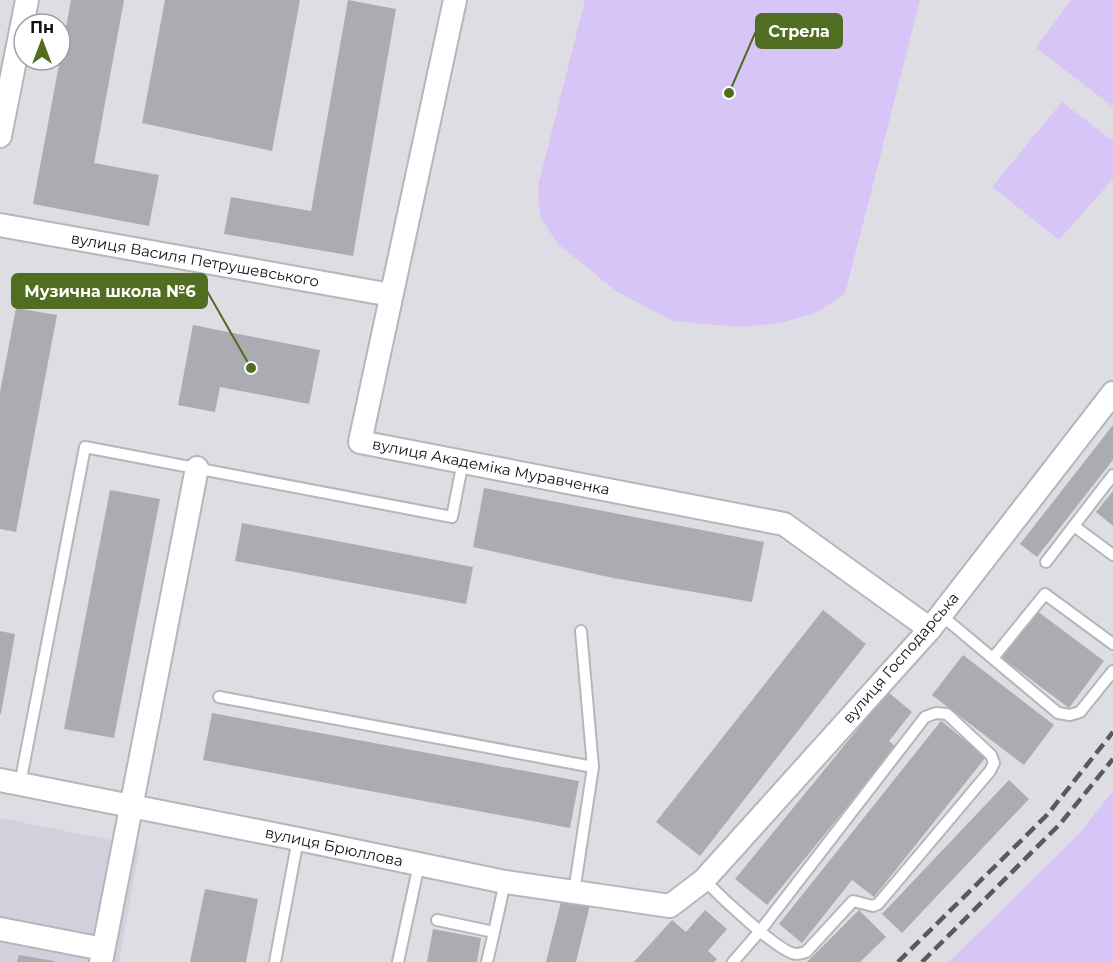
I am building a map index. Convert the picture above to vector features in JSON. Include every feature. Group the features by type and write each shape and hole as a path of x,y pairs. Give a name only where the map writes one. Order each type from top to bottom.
{"street":[{"path":"0,136 27,0"},
{"name":"вулиця Академіка Муравченка","path":"455,0 360,442 784,524 935,622"},
{"name":"вулиця Василя Петрушевського","path":"0,225 391,295"},
{"name":"вулиця Господарська","path":"670,906 704,880 935,622 1113,393"},
{"path":"0,929 102,956 197,468"},
{"name":"вулиця Брюллова","path":"10,782 505,882 670,906"}],"lane":[{"path":"10,782 85,447 452,517 463,461"},
{"path":"1046,562 1113,475"},
{"path":"1074,526 1113,555"},
{"path":"993,658 1045,594 1113,644"},
{"path":"935,622 993,658 1058,713 1070,715 1080,712 1113,671"},
{"path":"574,892 592,767 581,631"},
{"path":"219,697 592,767"},
{"path":"704,880 760,931 788,952 796,954 806,952 853,901 873,906 878,904 990,771 994,764 991,754 947,714 936,712 925,717 760,931 733,962"},
{"path":"275,962 298,839"},
{"path":"398,962 419,864"},
{"path":"487,962 505,882"},
{"path":"437,920 494,932"}],"shaded area":[{"path":"585,0 920,0 845,294 816,313 781,323 737,327 673,321 616,291 558,244 540,217 538,186"},
{"path":"1071,0 1113,0 1113,107 1036,48"},
{"path":"1062,102 1113,141 1113,179 1059,240 992,187"},
{"path":"1113,791 1113,962 949,962 1078,835"},
{"path":"0,818 140,846 119,962 0,962"}],"building":[{"path":"71,0 124,0 94,163 159,175 149,226 33,204 58,72 72,72 72,12 69,12"},
{"path":"165,0 300,0 272,151 142,123"},
{"path":"348,0 396,9 353,256 224,234 231,197 311,211"},
{"path":"16,308 57,315 16,532 0,529 0,392"},
{"path":"193,325 320,350 309,404 220,387 215,412 178,405"},
{"path":"1113,425 1113,460 1037,557 1020,544"},
{"path":"484,488 764,542 752,602 613,578 473,547"},
{"path":"110,490 160,499 114,738 64,729"},
{"path":"1113,491 1113,526 1096,512"},
{"path":"242,523 473,567 466,604 235,561"},
{"path":"823,610 866,644 700,856 656,822"},
{"path":"1037,611 1104,661 1069,708 1001,657"},
{"path":"0,631 15,634 1,714 0,714"},
{"path":"963,655 1054,725 1024,765 932,695"},
{"path":"888,692 912,712 889,741 896,747 767,905 735,879"},
{"path":"212,713 579,781 570,828 203,760"},
{"path":"941,721 986,757 874,897 852,880 802,943 779,924"},
{"path":"1009,780 1029,799 902,933 882,914"},
{"path":"205,889 258,899 246,962 190,962"},
{"path":"562,898 590,905 576,962 546,962"},
{"path":"705,910 727,929 708,951 717,959 714,962 634,962 672,920 686,932"},
{"path":"859,910 886,937 860,962 807,962"},
{"path":"433,929 481,938 477,962 427,962"},
{"path":"19,955 54,961 54,962 17,962"}],"railway":[{"path":"898,962 1048,814 1113,732"},
{"path":"922,962 1060,824 1113,759"}],"place":[{"name":"Стрела","path":"729,93"},
{"name":"Музична школа №6","path":"251,368"}]}
